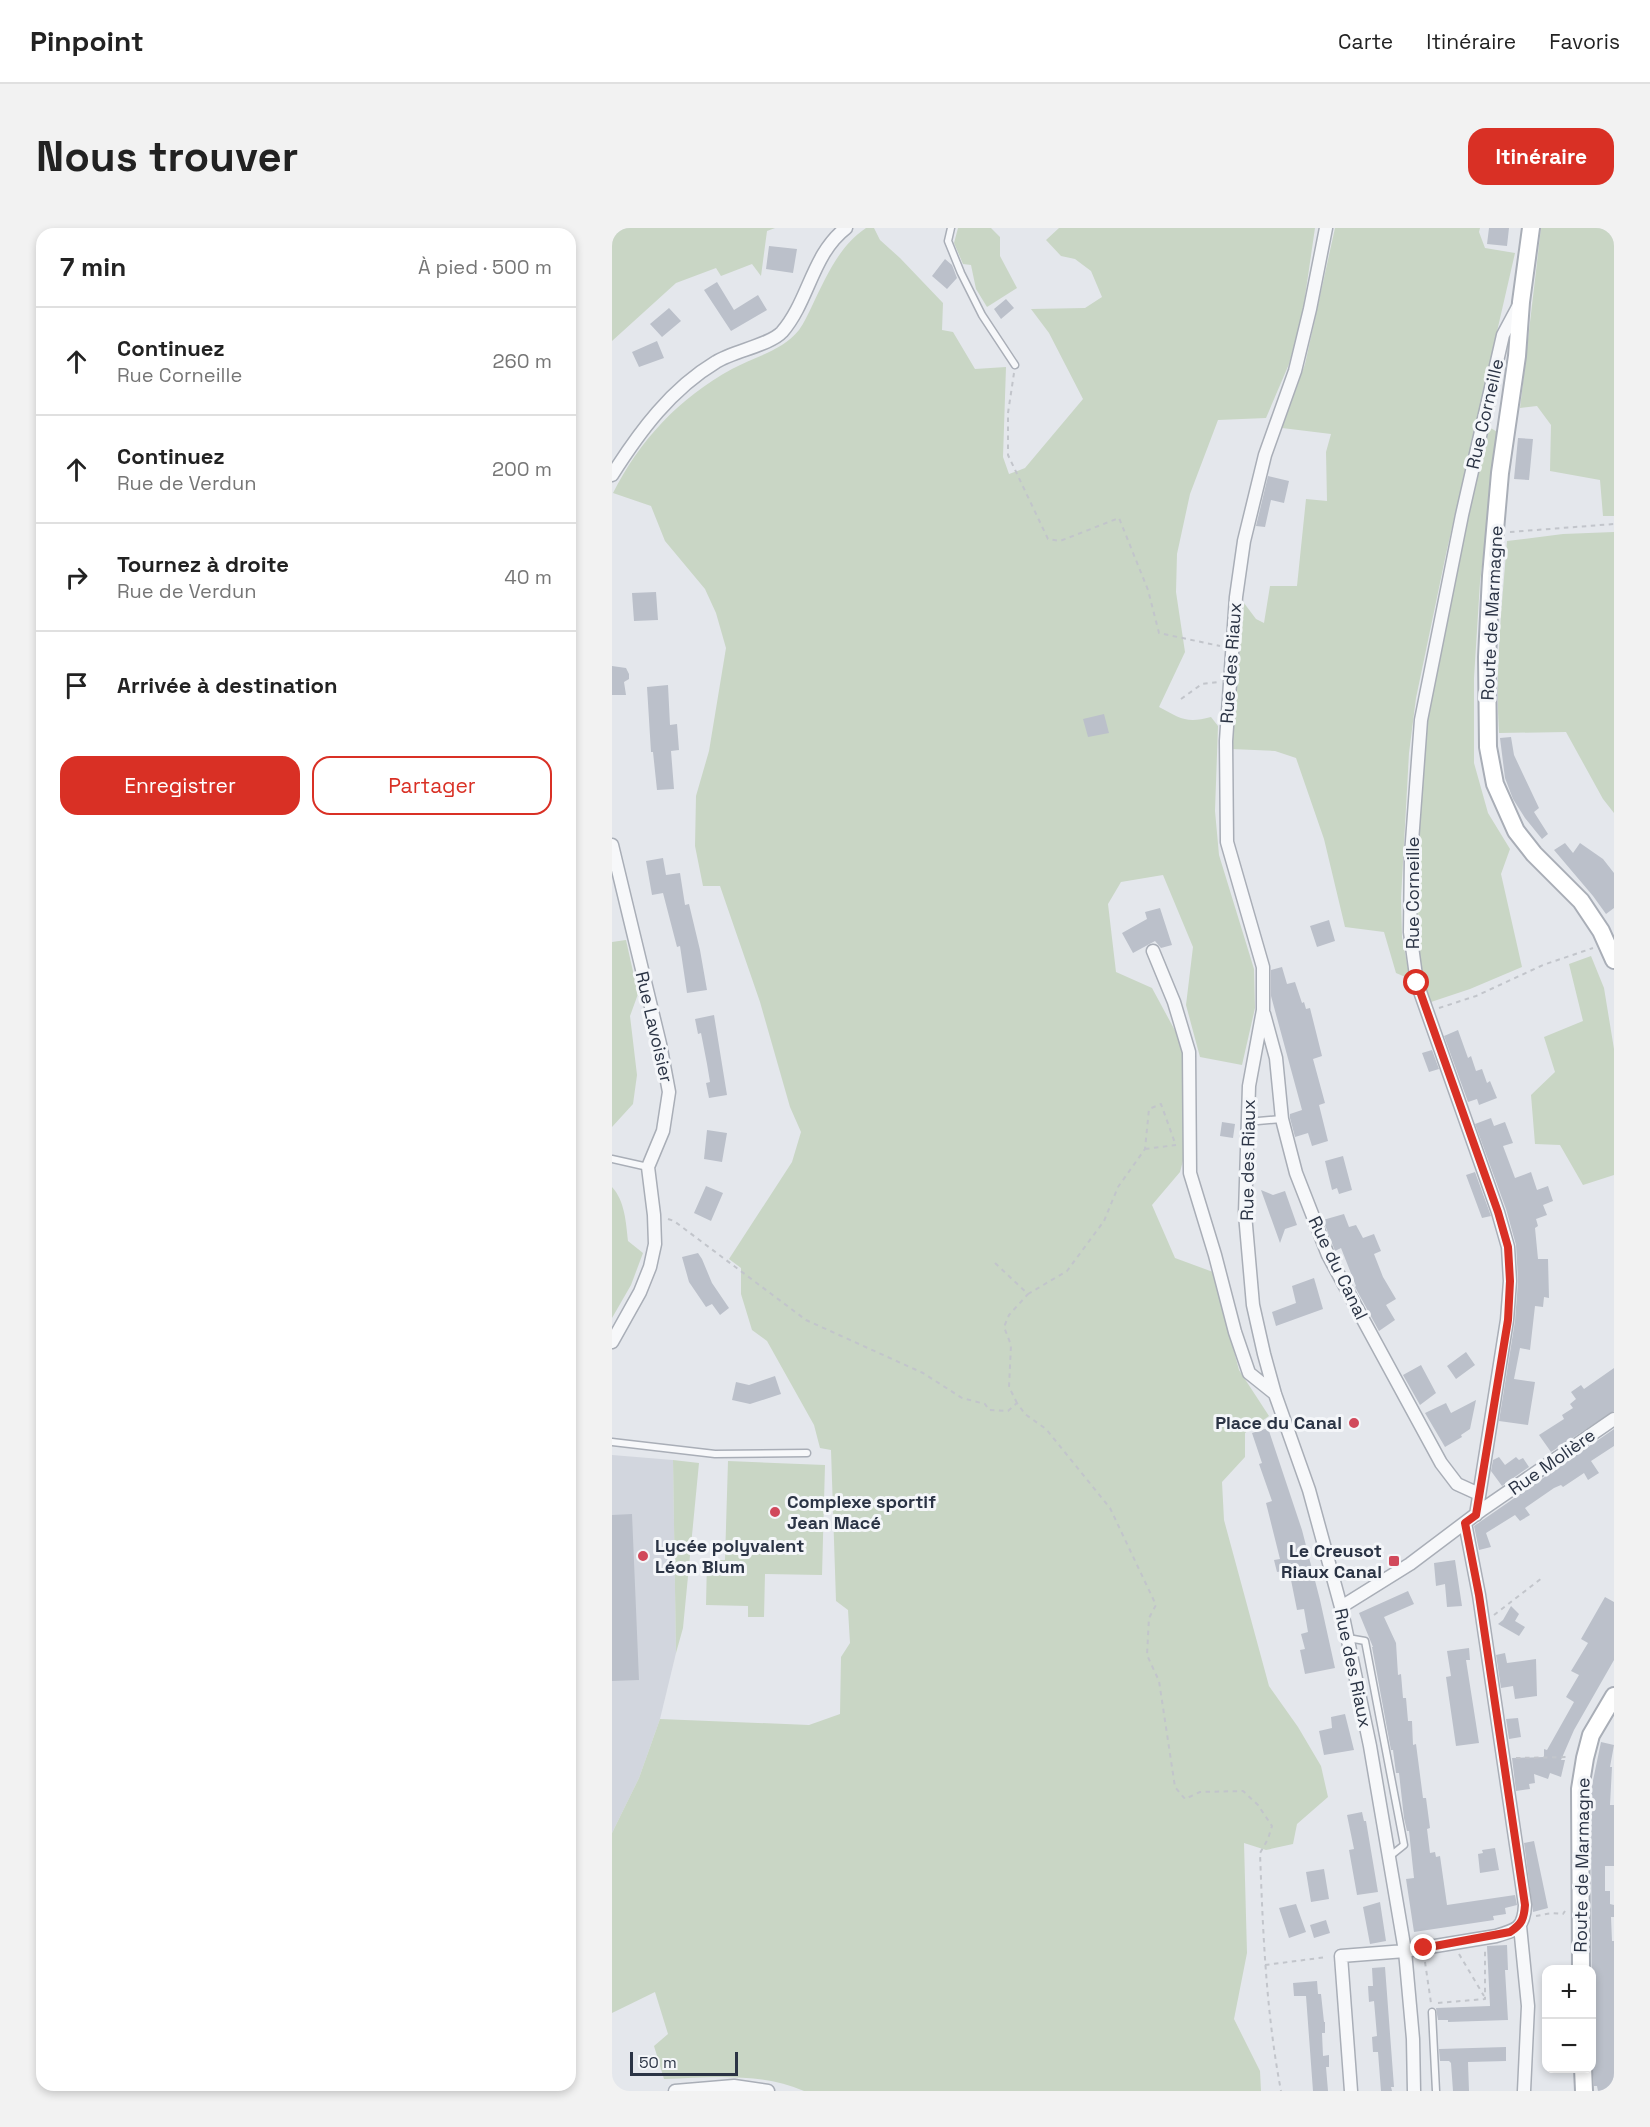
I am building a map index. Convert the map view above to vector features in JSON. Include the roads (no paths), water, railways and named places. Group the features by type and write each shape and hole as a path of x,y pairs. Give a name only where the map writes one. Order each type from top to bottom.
{"street":[{"path":"612,475 652,417 678,391 715,362 780,334 790,321 819,261 834,237 846,228"},
{"name":"Rue des Riaux","path":"1326,228 1295,371 1265,454 1244,541 1236,597 1226,741 1227,842 1263,967 1263,1010 1249,1086 1247,1122 1245,1214 1253,1305 1275,1394 1309,1490 1341,1607 1370,1746 1405,1951 1413,2039 1414,2091"},
{"name":"Route de Marmagne","path":"1532,228 1500,473 1490,599 1488,747 1495,784 1516,831 1534,854 1581,901 1601,931 1614,960"},
{"name":"Rue Corneille","path":"1476,1515 1508,1320 1510,1281 1508,1247 1498,1212 1417,983 1410,932 1411,855 1421,720 1462,515 1503,335 1521,302"},
{"name":"Rue Lavoisier","path":"612,845 660,1044 669,1092 663,1131 648,1167 655,1244 650,1267 640,1292 612,1342"},
{"path":"1153,951 1174,1002 1189,1052 1190,1173 1235,1332 1250,1372 1275,1394"},
{"name":"Rue du Canal","path":"1263,1010 1276,1058 1282,1119 1296,1173 1328,1255 1442,1463 1457,1484 1479,1494"},
{"name":"Rue Molière","path":"1341,1607 1410,1564 1614,1419"},
{"path":"1465,1523 1483,1624 1525,1905 1522,1922 1528,2006 1524,2091"},
{"name":"Route de Marmagne","path":"1581,1965 1580,1789 1591,1735 1614,1696"},
{"path":"1351,2091 1341,1956 1405,1951 1485,1938 1510,1932 1522,1922"},
{"path":"1583,2073 1584,2091"},
{"path":"675,2091 734,2086 768,2091"}],"lane":[{"path":"951,228 948,241 961,273 982,315 1015,365"},
{"path":"1247,1122 1282,1119"},
{"path":"612,1159 648,1167"},
{"path":"612,1442 715,1454 807,1453"},
{"path":"1432,2012 1436,2091"}],"place":[{"name":"Place du Canal","path":"1354,1423"},
{"name":"Complexe sportif Jean Macé","path":"775,1512"},
{"name":"Lycée polyvalent Léon Blum","path":"643,1556"},
{"name":"Le Creusot Riaux Canal","path":"1394,1561"}]}
